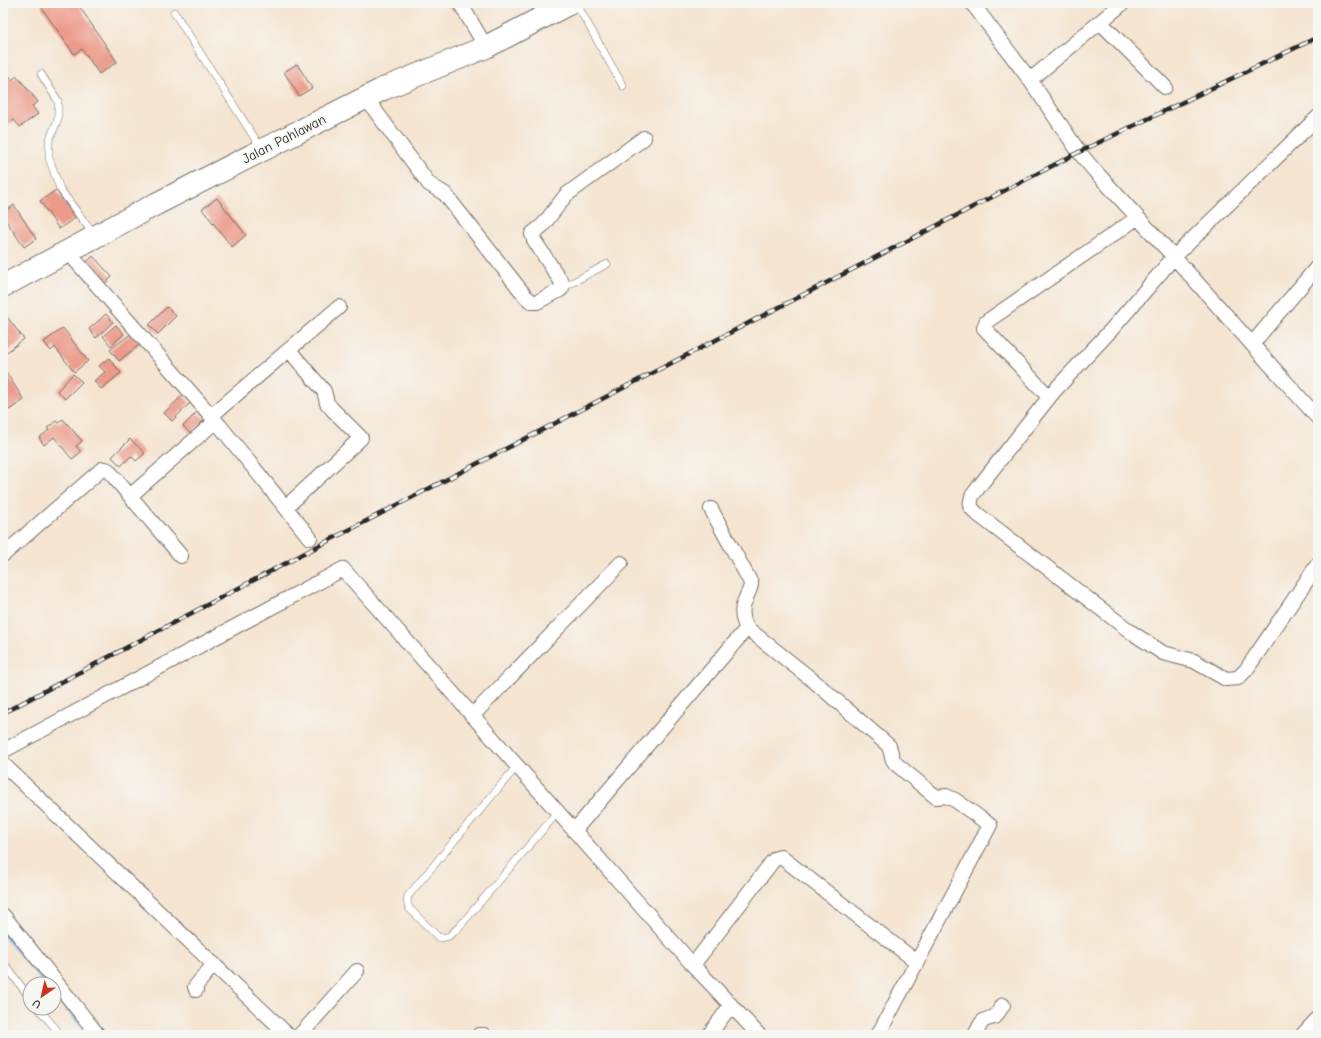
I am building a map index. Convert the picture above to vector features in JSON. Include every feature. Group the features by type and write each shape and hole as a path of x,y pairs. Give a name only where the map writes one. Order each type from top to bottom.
{"highway":[{"name":"Jalan Pahlawan","path":"3,286 156,204 383,89 486,47 570,3"}],"street":[{"path":"460,3 486,47"},
{"path":"972,3 1030,80 1079,152 1094,170 1318,418"},
{"path":"1030,80 1122,3"},
{"path":"1100,22 1165,88"},
{"path":"366,98 429,184 445,194 526,297 532,302 536,302 562,288 559,277 534,240 532,234 543,225 566,195 644,138"},
{"path":"1318,117 1174,257 1112,329 1049,397 972,496 970,506 976,513 1112,618 1163,653 1194,661 1226,679 1238,678 1246,670 1318,564"},
{"path":"1049,397 984,328 984,325 986,322 1137,218"},
{"path":"68,252 214,419 310,538"},
{"path":"1252,344 1318,266"},
{"path":"130,496 289,350 339,307"},
{"path":"286,507 361,438 327,403 324,391 289,350"},
{"path":"3,555 102,470 106,469 180,556"},
{"path":"711,509 751,583 750,590 743,607 742,616 747,628 815,682 889,746 893,760 896,764 936,797 946,796 955,800 990,826 878,1035"},
{"path":"472,716 621,562"},
{"path":"3,751 343,569 693,965 759,1035"},
{"path":"574,831 747,628"},
{"path":"3,764 288,1035"},
{"path":"693,965 772,862 781,856 917,962"},
{"path":"3,915 98,1035"},
{"path":"196,990 196,987 214,964"},
{"path":"300,1035 357,971"},
{"path":"974,1035 982,1021 995,1017 1003,1004"},
{"path":"709,1035 730,1005"},
{"path":"1305,1035 1318,1021"},
{"path":"479,1035 484,1035"}],"lane":[{"path":"576,3 623,86"},
{"path":"174,12 262,150"},
{"path":"41,74 58,101 58,119 49,141 49,158 60,189 95,237"},
{"path":"562,288 607,264"},
{"path":"517,766 408,896 407,901 409,908 438,937 442,938 449,936 459,927 558,812"},
{"path":"3,962 22,987"},
{"path":"45,1016 61,1035"}],"building":[{"path":"47,3 77,3 117,62 99,74 82,49 74,54 41,7"},
{"path":"297,64 312,88 299,96 284,72"},
{"path":"3,68 12,80 17,76 38,102 32,106 38,114 20,127 14,120 7,125 3,119"},
{"path":"56,190 75,218 59,229 40,201"},
{"path":"217,198 246,235 232,247 202,209"},
{"path":"14,205 36,239 24,247 3,216 3,213"},
{"path":"93,256 112,277 103,285 84,265"},
{"path":"167,307 176,316 158,334 149,325"},
{"path":"106,314 113,322 96,338 89,329"},
{"path":"7,317 24,339 3,355 3,320"},
{"path":"116,325 124,334 111,346 103,336"},
{"path":"63,328 88,361 74,372 55,347 51,351 44,342"},
{"path":"132,333 140,344 119,361 110,350"},
{"path":"109,358 121,373 101,389 94,381 105,372 99,366"},
{"path":"3,373 5,376 7,374 24,400 9,410 3,401"},
{"path":"73,374 82,382 65,399 57,391"},
{"path":"183,395 190,403 172,421 164,413"},
{"path":"197,412 205,419 191,434 183,426"},
{"path":"63,419 82,441 76,446 81,452 72,459 54,437 44,445 39,438 49,430 47,428 56,421 58,423"},
{"path":"130,439 145,453 136,461 131,456 121,466 112,457"}],"waterway":[{"path":"3,933 39,976"},
{"path":"62,1002 84,1028"}],"railway":[{"path":"3,713 322,544 1079,152 1318,37"}]}
